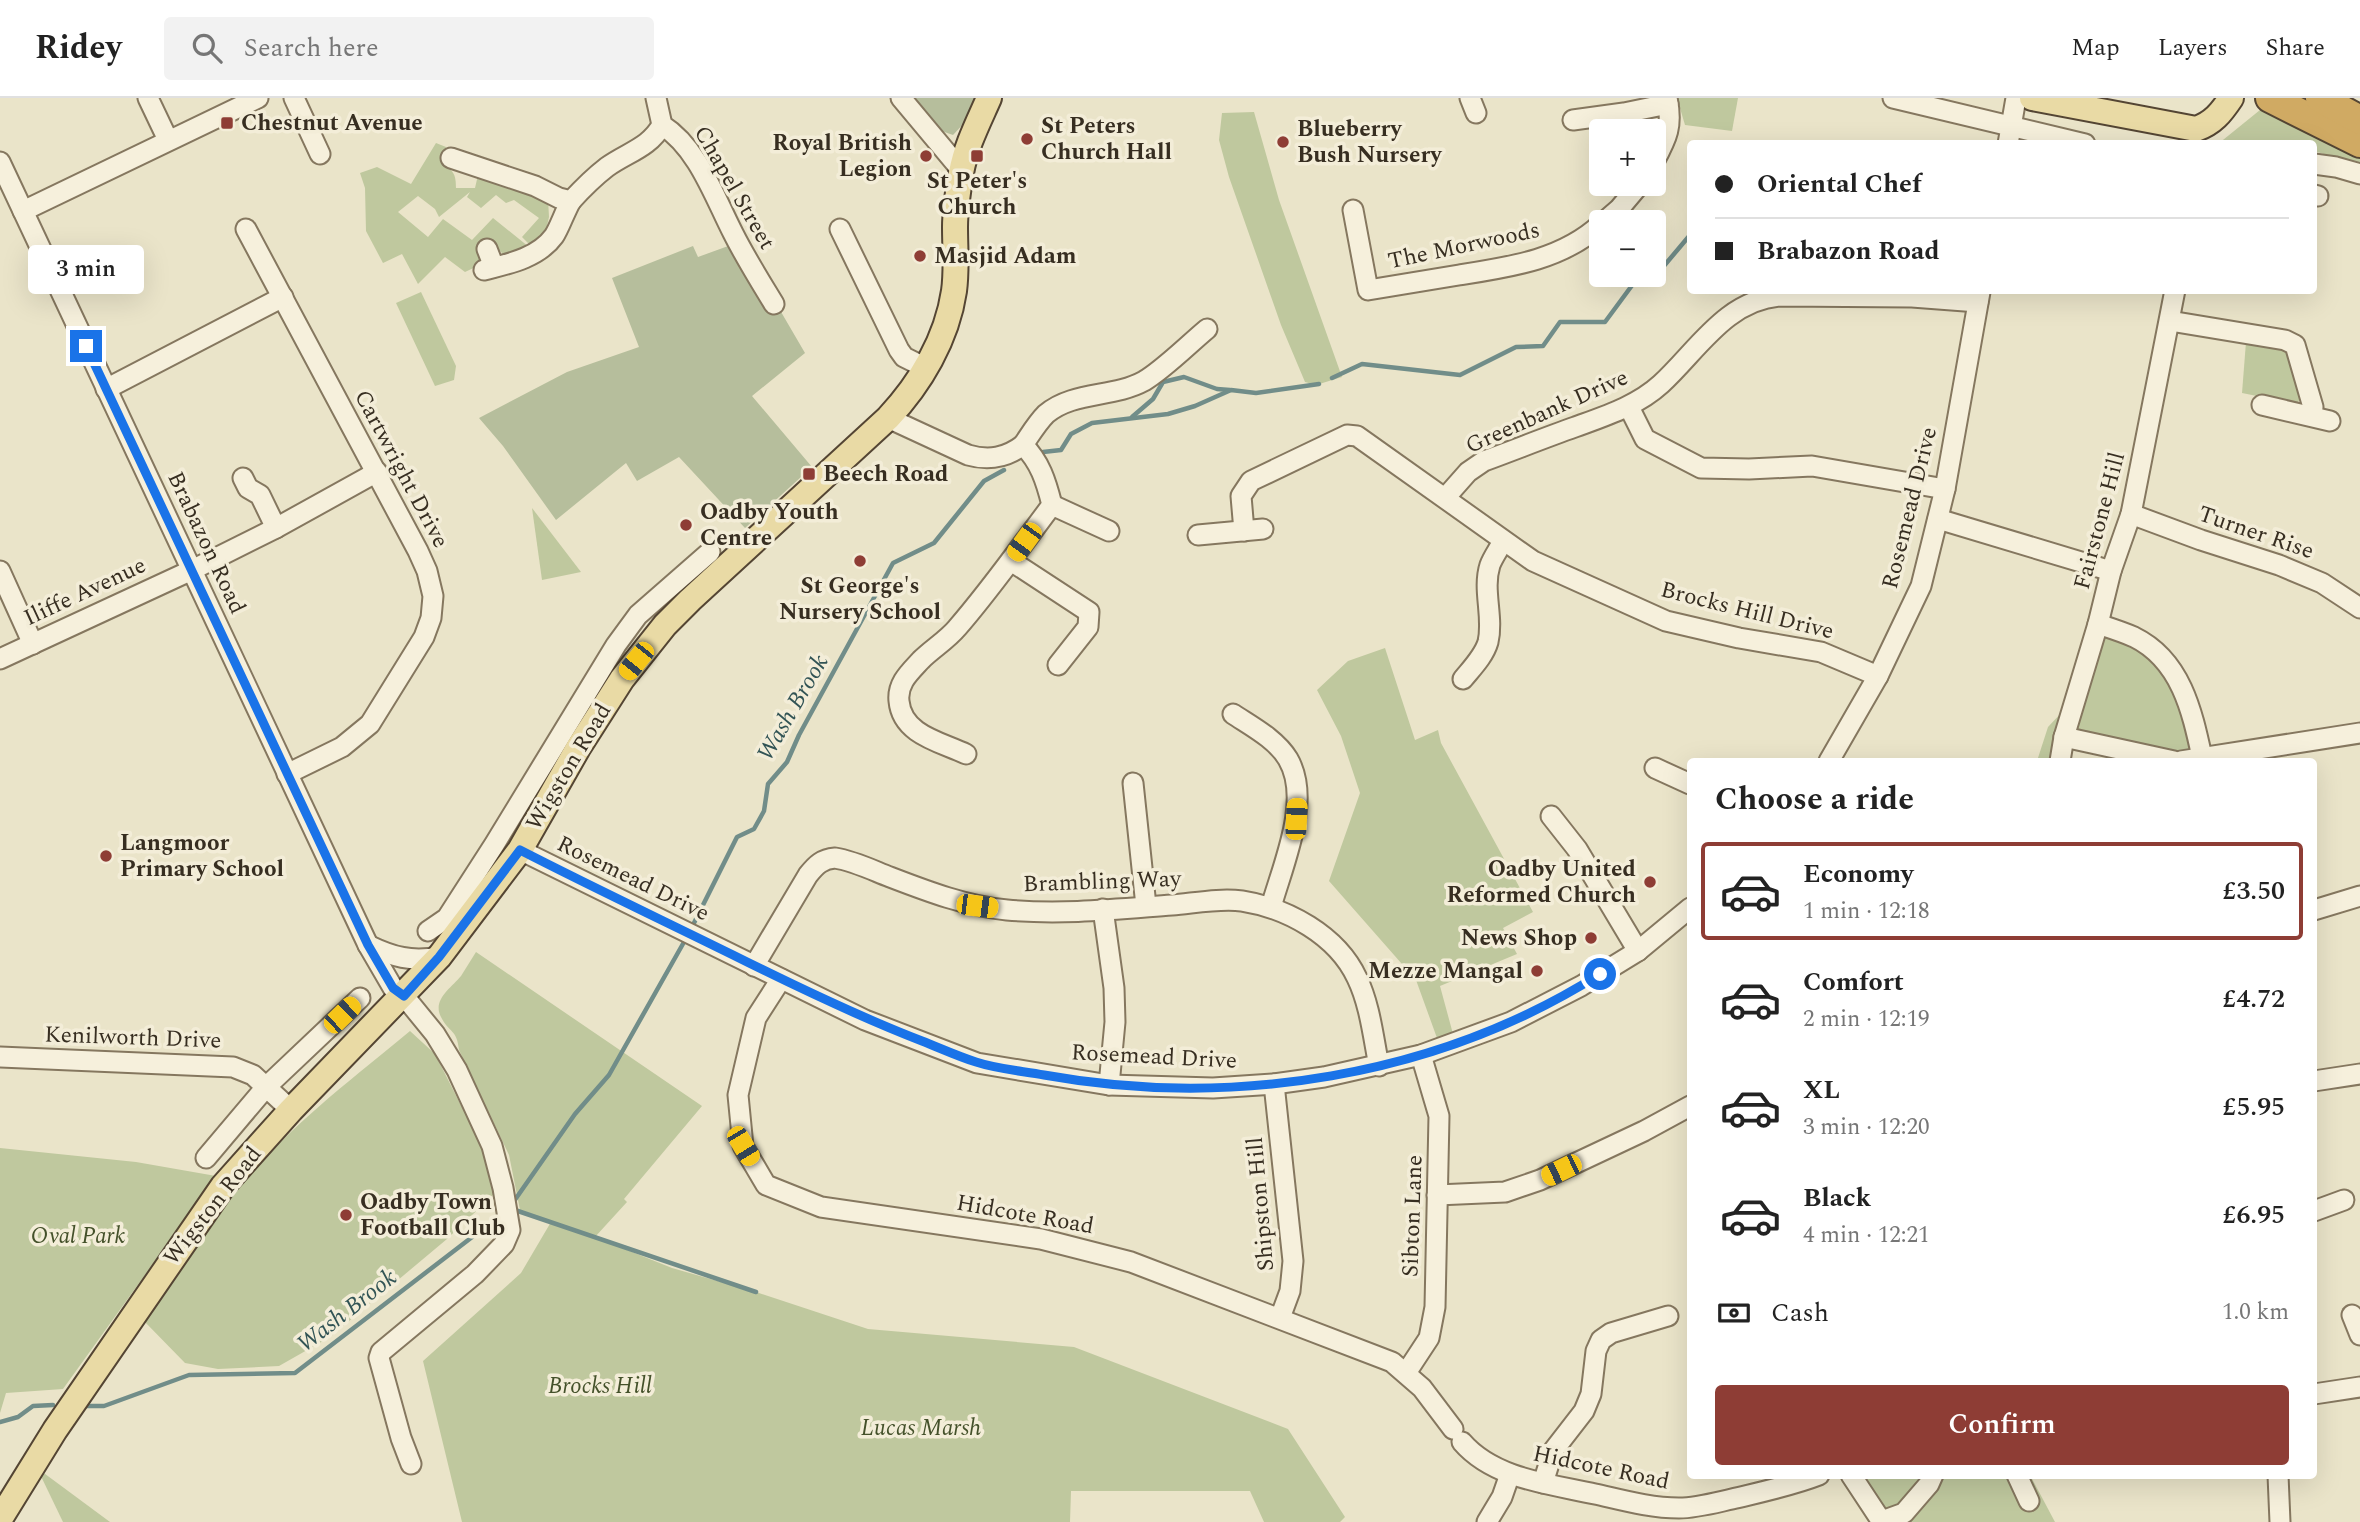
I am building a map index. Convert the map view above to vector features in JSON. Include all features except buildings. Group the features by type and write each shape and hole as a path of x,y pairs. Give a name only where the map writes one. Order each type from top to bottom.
{"highway":[{"path":"2320,98 2360,120"},
{"path":"2273,99 2360,143"}],"main road":[{"name":"Wigston Road","path":"0,1519 63,1419 215,1197 291,1110 439,957 520,850 569,743 665,625 682,592 888,418 907,397 926,368 947,320 956,267 955,223 962,171 974,128 989,98"},
{"path":"2032,98 2198,136 2231,98"}],"street":[{"path":"148,98 168,140"},
{"path":"23,211 258,98"},
{"path":"294,98 320,153"},
{"name":"Chapel Street","path":"656,98 662,125 679,135 707,180 774,304"},
{"path":"901,98 962,171"},
{"path":"1893,98 2009,134 2055,140"},
{"path":"2009,134 2016,98"},
{"path":"1573,120 1624,113 1668,101 1670,130 1666,138"},
{"path":"487,249 489,269 515,262 534,253 554,236 570,201 605,169 649,144 662,125"},
{"path":"451,158 535,186 570,201"},
{"name":"Brabazon Road","path":"0,163 368,945 393,988 404,996 435,1034 457,1070 492,1146 509,1215 510,1230 504,1244 475,1273 381,1352 379,1358 411,1464"},
{"path":"2317,164 2360,174"},
{"name":"The Morwoods","path":"1618,210 1630,196"},
{"name":"The Morwoods","path":"1353,210 1367,290 1538,260 1570,246 1589,232"},
{"name":"Cartwright Drive","path":"246,229 418,551 427,571 433,596 431,618 424,637 370,724 342,747 288,774"},
{"path":"840,229 899,350 904,357 926,368"},
{"name":"Fairstone Hill","path":"2060,758 2111,571 2131,514 2174,294"},
{"name":"Greenbank Drive","path":"1446,498 1468,472 1484,461 1629,407 1660,385 1715,328 1758,300 1780,296 1979,296"},
{"name":"Rosemead Drive","path":"1831,758 1878,676 1921,586 1945,489 1979,296"},
{"path":"106,389 282,298"},
{"path":"2170,320 2285,340 2300,339 2313,407 2321,419 2262,405"},
{"path":"888,418 968,455 982,459 1004,456 1023,445 1039,422 1055,408 1068,401 1108,393 1144,380 1208,329"},
{"path":"1629,407 1645,439 1701,468 1812,466 1945,489"},
{"name":"Brocks Hill Drive","path":"1198,535 1254,530 1241,496 1251,481 1347,435 1357,436 1533,561 1666,621 1739,638 1821,652 1878,676"},
{"path":"1023,445 1040,466 1052,505"},
{"name":"Iliffe Avenue","path":"0,659 276,528 377,472"},
{"path":"243,478 248,488 260,495 276,528"},
{"path":"1052,505 1109,531"},
{"path":"966,754 921,734 911,726 899,702 899,689 906,676 955,631 1052,505"},
{"name":"Turner Rise","path":"2131,514 2279,565 2322,583 2360,608"},
{"path":"1938,519 2111,571"},
{"path":"1463,679 1488,644 1490,564 1503,541"},
{"name":"Wigston Road","path":"682,592 710,552"},
{"path":"1011,561 1089,612 1088,627 1058,665"},
{"path":"0,571 33,644"},
{"path":"2098,624 2136,638 2162,658 2181,685 2191,706 2202,757"},
{"path":"1233,714 1277,745 1294,774 1296,819 1271,906"},
{"path":"2197,758 2360,733"},
{"path":"2064,737 2160,758"},
{"name":"Wigston Road","path":"428,931 447,918 494,845 569,743"},
{"path":"1655,768 1687,783"},
{"path":"1133,783 1146,906"},
{"path":"1551,816 1577,849 1638,951"},
{"name":"Rosemead Drive","path":"520,850 865,1020 977,1063 1110,1085 1213,1088 1274,1084 1324,1077 1421,1055 1511,1022 1581,986 1638,951 1687,910"},
{"name":"Brambling Way","path":"754,966 808,875 825,859 845,860 924,890 977,906 1049,911 1238,901 1271,906 1301,921 1347,960 1357,978 1369,1014 1379,1066"},
{"path":"2317,909 2360,896"},
{"path":"1103,909 1114,988 1115,1022 1110,1085"},
{"path":"368,945 408,960 439,957"},
{"name":"Hidcote Road","path":"781,979 757,1018 738,1095 743,1146 766,1185 821,1207 1041,1239 1118,1259 1378,1356 1406,1373 1438,1407 1471,1452 1510,1474 1622,1500 1679,1508 1702,1506 1806,1479"},
{"name":"Wigston Road","path":"206,1158 267,1087 360,998"},
{"name":"Sibton Lane","path":"1406,1373 1426,1345 1433,1323 1439,1116 1421,1055"},
{"name":"Kenilworth Drive","path":"0,1057 225,1065 253,1075 291,1110"},
{"path":"2317,1081 2360,1074"},
{"name":"Shipston Hill","path":"1274,1084 1293,1261 1290,1291 1280,1318"},
{"path":"1437,1195 1505,1192 1541,1180 1687,1107"},
{"path":"2317,1210 2344,1200"},
{"path":"2352,1315 2360,1335"},
{"path":"1543,1483 1546,1466 1553,1451 1584,1411 1591,1394 1596,1352 1601,1340 1611,1333 1668,1316"},
{"path":"2317,1394 2360,1387"},
{"path":"1487,1522 1502,1496 1510,1474"},
{"path":"1854,1479 1882,1521 1904,1513 1931,1479"},
{"path":"2019,1479 2029,1501"},
{"path":"2278,1479 2280,1522"}],"green space":[{"path":"909,98 977,98 966,121 953,135 933,128"},
{"path":"1677,98 1738,98 1732,131 1685,125"},
{"path":"2260,110 2360,156 2360,165 2317,152 2317,140 2223,140"},
{"path":"1254,112 1279,200 1342,377 1316,385 1305,382 1281,325 1229,177 1219,140 1222,113"},
{"path":"436,143 446,147 443,164 454,174 456,188 475,188 478,175 548,199 549,217 544,239 531,246 522,237 539,218 514,200 506,203 496,195 481,208 467,197 470,192 439,217 435,209 418,196 398,212 428,237 443,219 472,240 493,218 529,247 504,255 491,242 482,264 465,272 445,257 418,284 402,254 383,263 366,231 365,188 360,173 377,167 411,184"},
{"path":"731,245 777,305 805,353 752,396 812,467 745,528 679,457 637,481 626,463 556,520 503,446 479,418 567,372 639,347 612,278 693,246 698,257"},
{"path":"421,292 456,366 454,380 435,386 396,303"},
{"path":"2246,342 2286,348 2302,395 2297,404 2242,393"},
{"path":"532,508 581,572 542,580"},
{"path":"2099,568 2111,571 2098,624 2162,658 2202,757 2064,737 2060,758 2038,758 2048,727 2064,710 2087,642"},
{"path":"1385,648 1415,740 1438,730 1441,743 1533,912 1503,928 1517,954 1440,986 1453,1034 1437,1038 1416,980 1329,881 1360,793 1341,736 1317,690 1348,661"},
{"name":"Brocks Hill","path":"476,952 702,1106 624,1199 627,1202 595,1237 672,1268 868,1329 1074,1347 1288,1429 1345,1517 1340,1522 1264,1522 1250,1491 1071,1491 1070,1522 462,1522 423,1361 521,1273 551,1222 520,1210 509,1155 459,1050 455,1035 439,1011 444,995 461,976"},
{"name":"Oadby Town Football Club","path":"410,1031 435,1054 480,1143 495,1189 494,1194 447,1239 330,1337 279,1366 218,1369 185,1363 144,1321 168,1283 222,1209 269,1154 327,1099"},
{"name":"Oval Park","path":"0,1148 136,1162 216,1176 63,1389 6,1393 0,1413"},
{"path":"37,1468 110,1522 63,1522"},
{"path":"1858,1479 2032,1479 2055,1522 1882,1522"}],"waterway":[{"path":"1666,264 1687,239"},
{"path":"1332,378 1362,364 1460,375 1516,347 1543,346 1560,322 1605,322 1631,287"},
{"path":"1132,417 1153,399 1163,382 1184,377 1217,389 1230,390"},
{"name":"Wash Brook","path":"1043,452 1061,450 1071,434 1092,423 1168,414 1195,406 1231,390 1256,393 1319,384"},
{"name":"Wash Brook","path":"694,923 737,837 754,829 764,811 768,784 787,762 799,735 893,563 934,543 984,481 1004,470"},
{"path":"512,1204 575,1114 609,1075 684,942"},
{"name":"Wash Brook","path":"512,1209 756,1292"},
{"name":"Wash Brook","path":"83,1406 104,1406 189,1375 295,1373 493,1221"},
{"name":"Wash Brook","path":"0,1422 18,1417 33,1406 53,1405"}],"place":[{"name":"Chestnut Avenue","path":"227,123"},
{"name":"St Peters Church Hall","path":"1027,139"},
{"name":"Blueberry Bush Nursery","path":"1283,142"},
{"name":"Royal British Legion","path":"926,156"},
{"name":"St Peter's Church","path":"977,156"},
{"name":"Masjid Adam","path":"920,256"},
{"name":"Beech Road","path":"809,474"},
{"name":"Oadby Youth Centre","path":"686,525"},
{"name":"St George's Nursery School","path":"860,561"},
{"name":"Langmoor Primary School","path":"106,856"},
{"name":"Oadby United Reformed Church","path":"1650,882"},
{"name":"News Shop","path":"1591,938"},
{"name":"Mezze Mangal","path":"1537,971"},
{"name":"Oadby Town Football Club","path":"346,1215"}],"route":[{"path":"86,346 368,945 393,988 404,996 439,957 520,850 865,1020 977,1063 1110,1085 1213,1088 1274,1084 1379,1066 1421,1055 1511,1022 1600,974"}],"park label":[{"name":"Lucas Marsh","path":"921,1428"}]}
